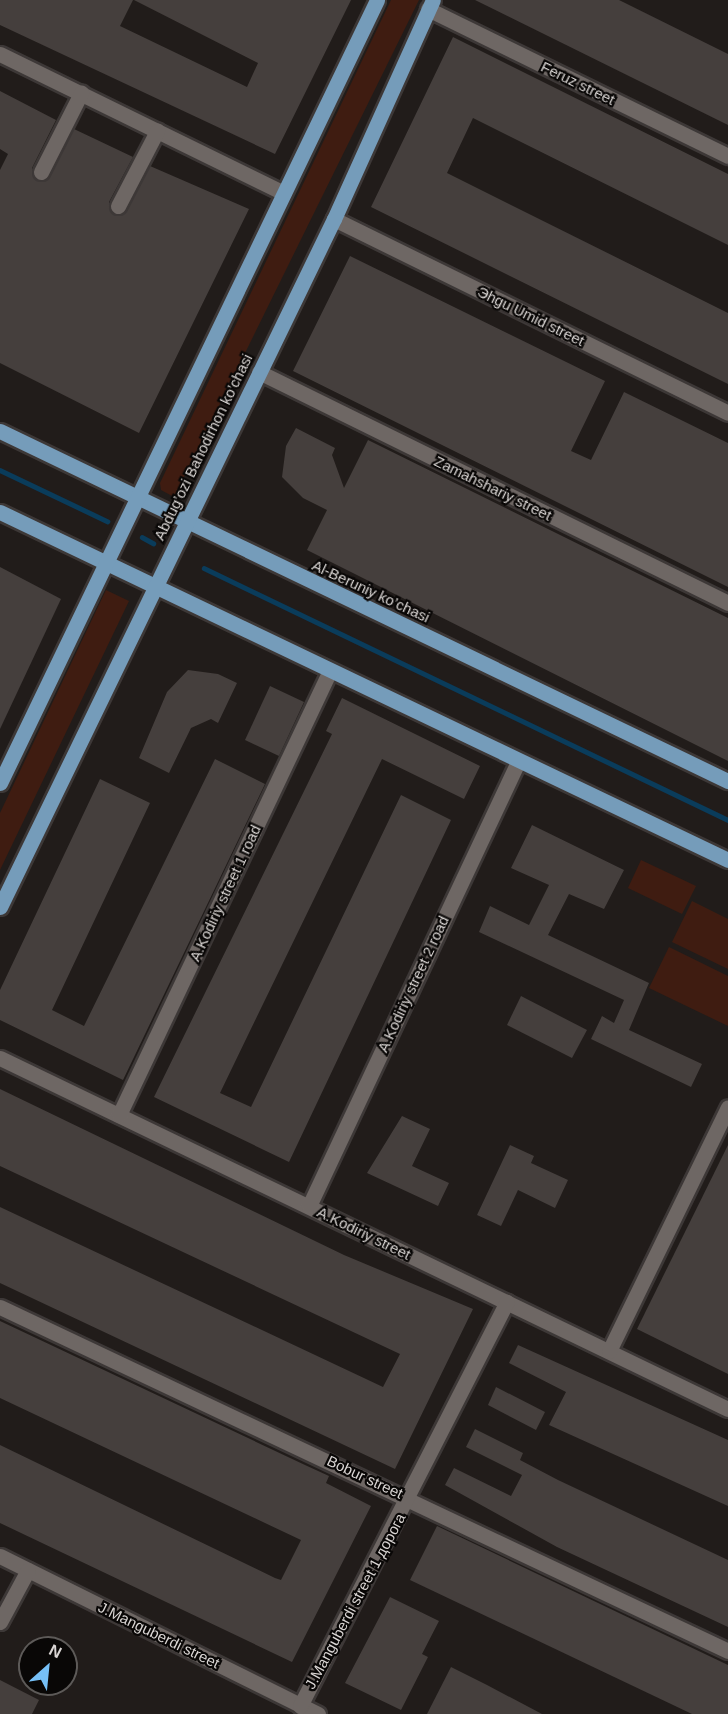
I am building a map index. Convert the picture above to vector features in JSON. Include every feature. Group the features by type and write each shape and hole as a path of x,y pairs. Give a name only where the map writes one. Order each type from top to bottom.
{"main road":[{"path":"0,783 377,0"},
{"name":"Abdug’ozi Bahodirhon ko’chasi","path":"0,907 334,219 430,4"},
{"name":"Al-Beruniy ko’chasi","path":"0,431 728,781"},
{"path":"0,512 156,589 728,860"}],"street":[{"name":"Feruz street","path":"430,4 728,156"},
{"path":"1,57 81,93 284,193"},
{"path":"41,172 81,93"},
{"path":"118,206 157,131"},
{"name":"Эhgu Umid street","path":"334,219 728,413"},
{"name":"Zamahshariy street","path":"259,372 728,603"},
{"name":"A.Kodiriy street 1 road","path":"119,1115 330,671"},
{"name":"A.Kodiriy street 2 road","path":"309,1206 518,761"},
{"name":"A.Kodiriy street","path":"0,1058 728,1409"},
{"path":"609,1352 728,1107"},
{"name":"J.Manguberdi street 1 дорога","path":"300,1706 409,1498 507,1302"},
{"name":"Bobur street","path":"0,1307 409,1498 728,1651"},
{"name":"J.Manguberdi street","path":"0,1556 318,1714"},
{"path":"0,1622 28,1570"}],"shaded area":[{"path":"391,0 419,0 174,497 161,490 160,483"},
{"path":"106,590 129,601 0,870 0,813"},
{"path":"641,860 696,886 682,914 628,888"},
{"path":"692,901 728,919 728,969 672,942"},
{"path":"669,947 728,976 728,1026 649,988"}],"building":[{"path":"0,0 133,0 120,26 247,87 258,63 134,0 351,0 275,154 0,25"},
{"path":"475,0 619,0 728,54 728,125"},
{"path":"453,37 728,174 728,245 473,118 447,173 728,313 728,384 371,207"},
{"path":"0,91 56,120 32,168 37,181 49,177 74,129 133,157 109,202 114,215 126,211 150,166 249,209 139,433 0,363 0,170 8,154 0,149"},
{"path":"350,256 605,381 571,451 591,460 624,392 728,443 728,587 293,371"},
{"path":"296,428 335,448 332,455 344,488 368,440 728,618 728,761 307,550 327,510 303,498 282,477 286,446"},
{"path":"0,567 61,599 0,729"},
{"path":"188,670 218,674 237,683 218,723 211,719 191,728 169,773 139,758 167,692"},
{"path":"270,686 304,702 279,756 245,740"},
{"path":"342,698 480,766 464,799 382,759 220,1093 251,1107 401,795 451,820 289,1162 154,1097 332,734 326,731"},
{"path":"215,759 265,784 123,1080 0,1020 0,990 100,779 150,803 52,1010 84,1026"},
{"path":"532,825 624,870 604,909 569,894 548,935 649,983 629,1030 702,1064 691,1087 591,1039 602,1016 614,1023 624,1000 479,932 490,906 529,925 549,885 511,868"},
{"path":"521,996 587,1030 572,1058 507,1025"},
{"path":"0,1089 344,1255 473,1309 395,1469 0,1283 0,1207 383,1387 400,1354 0,1166"},
{"path":"402,1116 430,1129 412,1166 449,1183 438,1206 367,1173"},
{"path":"510,1145 534,1156 531,1163 568,1180 555,1208 518,1190 501,1226 477,1215"},
{"path":"728,1145 728,1374 637,1329"},
{"path":"0,1321 329,1476 326,1483 371,1506 292,1662 0,1523 0,1445 281,1580 301,1540 0,1398"},
{"path":"518,1345 728,1440 728,1506 549,1425 566,1392 509,1363"},
{"path":"496,1387 545,1412 536,1430 488,1405"},
{"path":"475,1429 523,1453 520,1460 558,1480 728,1560 728,1627 557,1547 445,1485 454,1468 511,1496 522,1475 466,1447"},
{"path":"437,1526 728,1665 728,1714 692,1714 410,1580"},
{"path":"390,1597 439,1621 422,1654 428,1657 401,1710 345,1683"},
{"path":"451,1667 487,1685 542,1714 427,1714"},
{"path":"0,1680 18,1689 18,1696 31,1696 39,1700 32,1714 0,1714"}],"waterway":[{"path":"0,470 107,521"},
{"path":"142,537 153,543"},
{"path":"204,568 728,820"}]}
